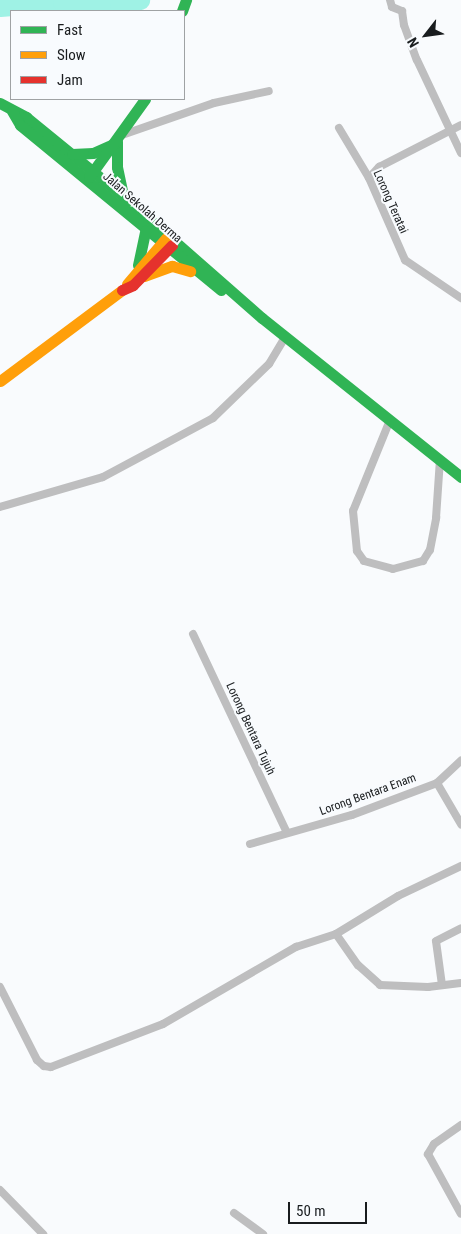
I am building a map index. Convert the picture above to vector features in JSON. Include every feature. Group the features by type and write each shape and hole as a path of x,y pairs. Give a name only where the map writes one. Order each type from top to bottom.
{"street":[{"path":"390,2 402,11 410,42 461,154"},
{"path":"72,154 93,154 120,138 214,103 268,91"},
{"path":"90,175 120,138 144,100"},
{"name":"Jalan Sekolah Derma","path":"0,103 26,117 72,154 90,175 145,230 168,242 461,477"},
{"name":"Jalan Sekolah Derma","path":"12,111 20,125 123,196 197,273 262,318"},
{"path":"370,178 380,167 461,125"},
{"name":"Lorong Teratai","path":"339,128 370,178 405,260 428,278 461,298"},
{"path":"120,138 116,167 123,196"},
{"path":"138,274 144,248 145,230"},
{"path":"0,381 83,322 127,286 126,281 138,274 168,242"},
{"path":"138,274 172,266 197,273"},
{"path":"0,506 103,477 213,418 269,364 285,337"},
{"path":"390,420 353,511 356,551 364,561 394,569 423,561 430,550 435,526 440,460"},
{"name":"Lorong Bentara Tujuh","path":"193,634 287,833"},
{"path":"461,761 437,783 461,824"},
{"name":"Lorong Bentara Enam","path":"250,844 352,815 437,783"},
{"path":"0,987 37,1060 44,1066 51,1067 149,1031 296,947 336,934 398,896 461,866"},
{"path":"442,985 436,941 461,928"},
{"path":"336,934 358,965 380,986 442,985 461,982"},
{"path":"461,1125 434,1144 428,1154 461,1214"},
{"path":"0,1190 43,1234"},
{"path":"234,1213 263,1234"}],"waterway":[{"path":"0,7 62,2 119,6 140,0"}],"traffic: fast":[{"path":"182,10 186,0"},
{"path":"89,177 144,100"},
{"path":"0,103 26,117 123,196 262,318 461,477"},
{"path":"12,111 20,125 221,290"},
{"path":"117,141 117,167 123,196"},
{"path":"72,154 93,153 115,143"},
{"path":"138,265 145,231"}],"traffic: slow":[{"path":"127,284 166,238"},
{"path":"144,276 172,266 190,271"},
{"path":"0,381 122,290"}],"traffic: jam":[{"path":"122,290 133,285 172,245"}]}
